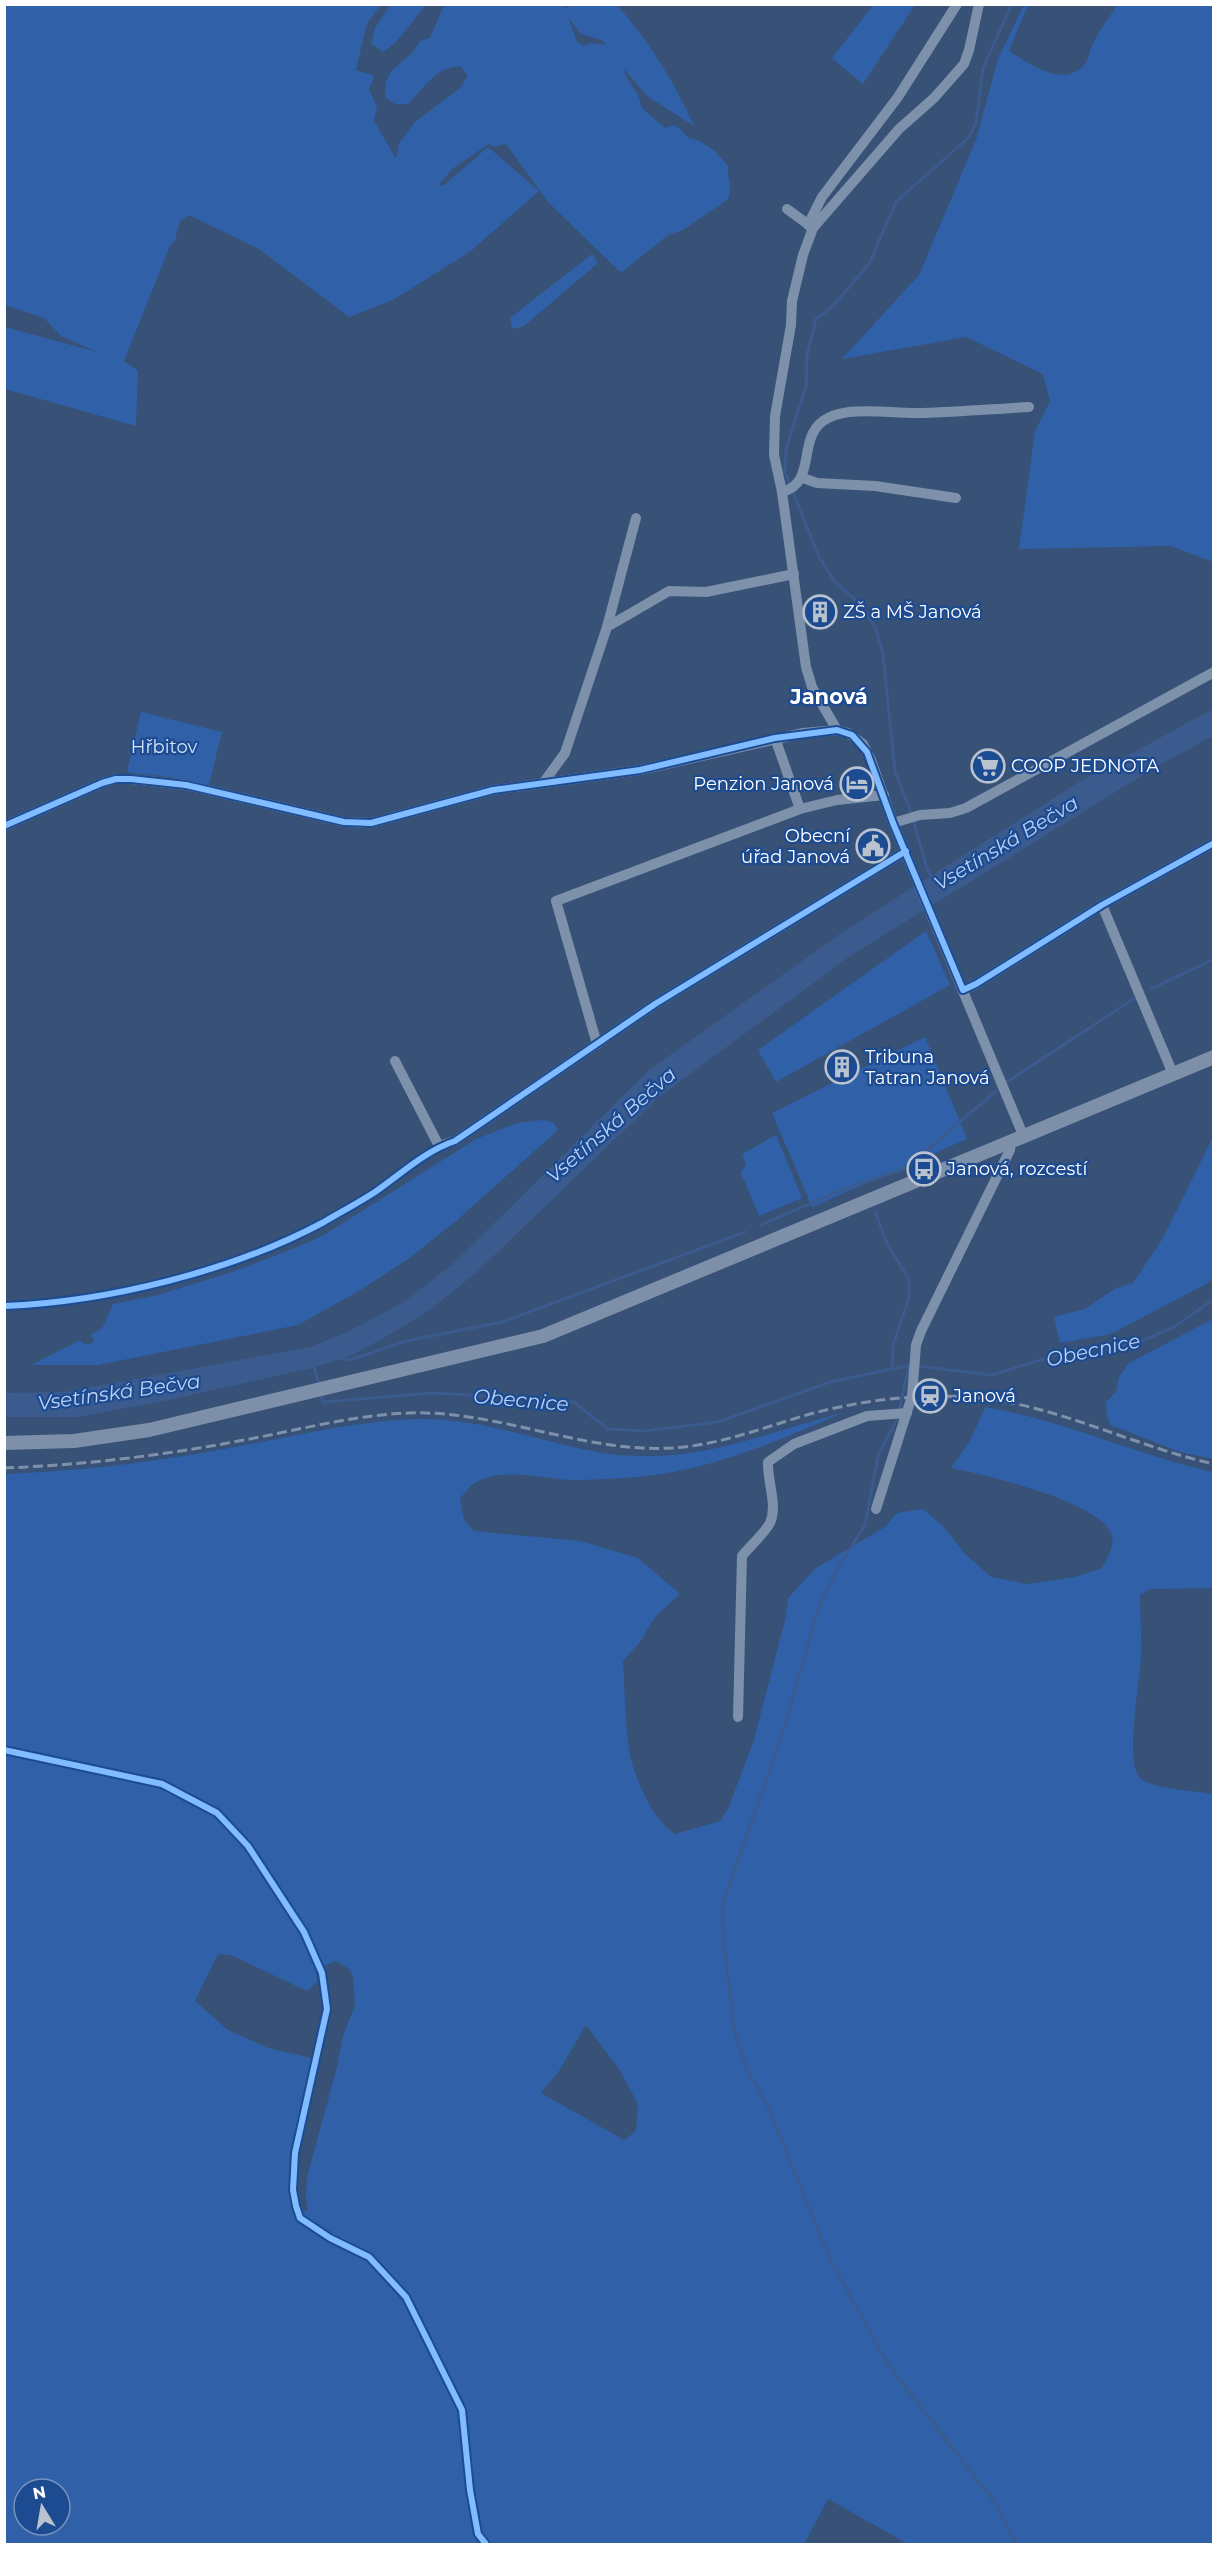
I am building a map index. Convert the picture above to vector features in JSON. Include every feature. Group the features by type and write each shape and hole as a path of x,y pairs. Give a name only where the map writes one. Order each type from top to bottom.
{"main road":[{"path":"4,1443 74,1441 127,1434 543,1336 1214,1057"}],"street":[{"path":"792,486 774,455 775,416 791,325 792,301 811,226 822,197 898,97 957,4"},
{"path":"811,226 899,129 934,98 964,64 979,4"},
{"path":"787,209 811,226"},
{"path":"837,730 809,680 794,574 792,486 809,443 821,422 849,412 921,414 1029,407"},
{"path":"792,486 818,483 875,486 956,498"},
{"path":"544,782 566,753 607,627 636,518"},
{"path":"607,627 669,591 706,592 794,574"},
{"path":"893,823 920,815 950,813 966,808 1214,672"},
{"path":"4,826 66,798 116,779 151,780 186,785 344,822 371,823 492,790 640,770 775,738 837,730 852,735 862,744 871,760 893,823 962,986 1017,1137 921,1331 915,1358 912,1396 876,1509"},
{"path":"775,738 800,808"},
{"path":"597,1044 556,901 800,808 837,800 884,795"},
{"path":"962,986 976,984 1102,905 1214,843"},
{"path":"395,1061 439,1146 455,1141 655,1004 908,855"},
{"path":"1102,905 1173,1074"},
{"path":"738,1717 742,1556 770,1523 773,1512 768,1461 794,1444 867,1416 907,1413"}],"green space":[{"path":"874,4 915,5 863,84 832,58"},
{"path":"5,5 381,5 367,23 356,70 374,76 369,89 377,107 374,121 396,159 399,143 415,122 460,88 468,76 461,67 445,69 431,79 408,104 395,104 385,97 386,82 391,71 413,52 420,41 430,38 444,5 563,5 566,10 567,5 617,5 660,62 694,126 647,96 624,69 642,107 666,128 673,125 688,138 698,140 715,151 728,166 730,191 727,200 683,230 668,235 622,272 548,202 506,144 494,147 489,144 452,169 439,185 443,186 488,147 539,191 471,251 393,300 349,317 259,249 189,215 180,221 175,240 170,246 124,361 138,371 136,426 5,389 5,327 97,352 61,336 44,318 5,305","holes":["568,17 581,34 602,40 606,45 591,43 584,46 577,42"]},
{"path":"390,5 426,5 396,42 384,52 371,44 375,28"},
{"path":"1024,5 1028,5 1009,51 1046,72 1066,75 1076,72 1085,63 1093,43 1115,9 1115,5 1213,5 1213,562 1171,546 1019,549 1035,431 1050,401 1043,374 966,337 842,359 919,275 976,140 998,59"},
{"path":"592,254 598,263 524,326 512,329 510,318"},
{"name":"Hřbitov","path":"141,712 222,732 209,785 127,772"},
{"path":"926,931 950,985 776,1082 758,1050"},
{"path":"925,1037 967,1139 812,1207 772,1113"},
{"path":"543,1120 554,1123 558,1130 455,1222 408,1259 359,1291 298,1325 98,1365 31,1365 80,1340 86,1345 92,1343 94,1338 90,1336 103,1327 113,1304 158,1295 235,1271 297,1247 324,1235 476,1139 517,1123"},
{"path":"776,1135 802,1198 759,1216 741,1173 746,1164 742,1154"},
{"path":"1213,1137 1213,1278 1206,1284 1111,1334 1060,1343 1054,1317 1085,1309 1116,1288 1133,1283 1163,1238"},
{"path":"1213,1319 1213,1459 1180,1452 1111,1425 1107,1417 1106,1402 1116,1392 1119,1377 1129,1363"},
{"path":"985,1407 1043,1420 1213,1472 1213,1588 1150,1589 1140,1595 1141,1659 1133,1743 1136,1773 1142,1780 1167,1788 1213,1794 1213,2544 908,2544 828,2499 804,2544 5,2544 5,1474 132,1463 233,1448 338,1427 417,1419 441,1419 487,1426 603,1453 636,1456 666,1455 725,1446 842,1413 747,1452 675,1472 593,1480 567,1480 510,1474 483,1479 472,1485 460,1498 464,1520 474,1531 580,1541 638,1558 680,1594 655,1617 640,1642 623,1661 627,1727 632,1763 654,1812 675,1834 720,1821 728,1809 754,1740 785,1620 788,1598 816,1568 885,1527 897,1513 923,1509 945,1528 964,1553 991,1577 1028,1584 1075,1577 1102,1568 1112,1547 1112,1538 1102,1521 1085,1510 1039,1491 951,1468 971,1439","holes":["218,1954 231,1955 307,1991 317,1982 316,1969 336,1961 349,1969 353,1975 355,2005 343,2036 337,2067 307,2177 308,2210 291,2214 295,2210 291,2191 291,2172 295,2134 311,2058 268,2048 228,2030 195,2001","586,2025 619,2069 638,2104 636,2131 624,2140 541,2093 559,2071"]}],"water":[{"name":"Vsetínská Bečva","path":"1213,709 1213,736 1156,767 850,956 659,1097 477,1272 431,1309 391,1334 351,1356 312,1368 169,1400 79,1417 5,1417 4,1393 65,1392 310,1347 347,1332 402,1303 453,1264 649,1070 844,931 1084,779"}],"waterway":[{"name":"Vsetínská Bečva","path":"932,878 927,869 911,812 895,772 883,654 876,629 861,605 835,582 819,557 785,472 786,449 806,386 807,355 816,319 833,306 869,264 896,202 969,137 976,123 983,68 1012,4"},
{"path":"1151,989 1214,959"},
{"path":"1004,1084 1135,998"},
{"path":"761,1225 834,1193 906,1168 996,1091"},
{"name":"Obecnice","path":"875,1211 888,1246 909,1279 909,1298 893,1345 892,1367"},
{"path":"339,1358 350,1360 406,1341 502,1322 745,1232"},
{"name":"Obecnice","path":"917,1366 992,1375 1063,1353 1137,1343 1174,1327 1214,1299"},
{"path":"899,1411 909,1365"},
{"name":"Obecnice","path":"320,1392 323,1402 431,1393 565,1400 575,1403 608,1429 645,1431 718,1422 830,1382 911,1365"},
{"name":"Obecnice","path":"314,1366 319,1386"},
{"path":"898,1417 878,1456 865,1525 838,1567 818,1610 786,1722 723,1904 723,1933 734,2030 747,2069 768,2107 830,2259 887,2363 995,2503 1016,2544"}],"railway":[{"path":"4,1468 95,1462 155,1455 347,1420 409,1413 478,1418 580,1440 615,1445 649,1448 684,1447 732,1438 810,1414 850,1405 909,1397 949,1396 1001,1401 1032,1407 1153,1447 1214,1464"}],"cycle path":[{"path":"4,826 116,779 186,785 344,822 371,823 493,790 640,770 775,738 837,730 852,735 867,752 893,823 963,990 1102,905 1214,843"},
{"path":"4,1306 85,1298 168,1281 250,1255 324,1222 375,1192 423,1157 455,1141 655,1004 906,851"},
{"path":"4,1750 162,1784 217,1813 248,1846 304,1932 322,1973 327,2009 295,2153 293,2190 296,2206 300,2218 330,2238 369,2257 406,2297 462,2410 470,2490 478,2534 486,2544"}],"place":[{"name":"ZŠ a MŠ Janová","path":"820,612"},
{"name":"COOP JEDNOTA","path":"988,766"},
{"name":"Penzion Janová","path":"857,784"},
{"name":"Obecní úřad Janová","path":"873,846"},
{"name":"Tribuna Tatran Janová","path":"842,1067"},
{"name":"Janová, rozcestí","path":"924,1169"},
{"name":"Janová","path":"930,1396"}],"district":[{"name":"Janová","path":"829,696"}]}
